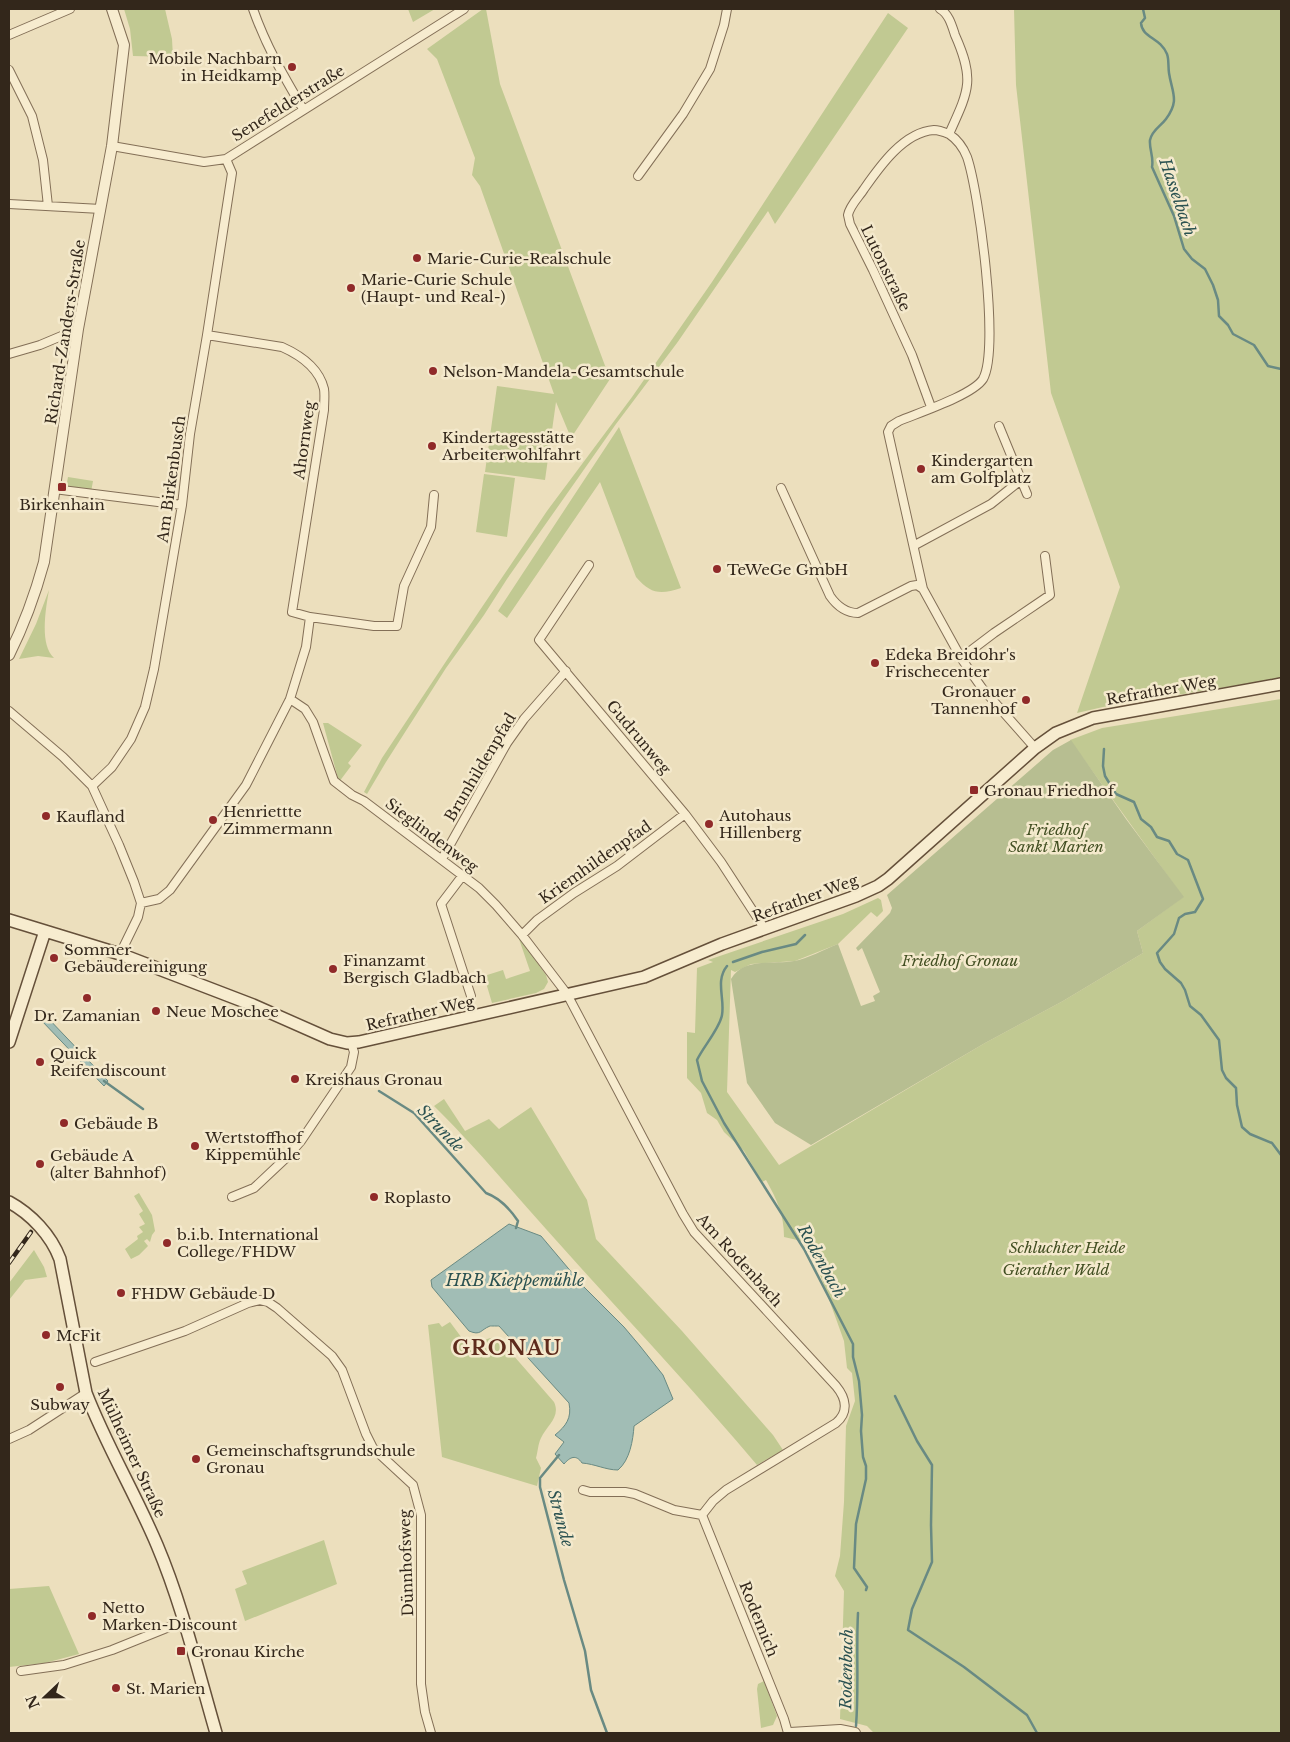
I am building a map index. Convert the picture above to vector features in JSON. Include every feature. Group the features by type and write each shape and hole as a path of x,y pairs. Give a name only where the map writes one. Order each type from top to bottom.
{"main road":[{"name":"Refrather Weg","path":"9,920 120,954 253,1005 317,1034 351,1043 367,1041 644,976 764,928 841,902 882,884 1035,748 1056,733 1092,718 1281,684"},
{"path":"9,1042 45,931"},
{"name":"Mülheimer Straße","path":"9,1202 28,1215 46,1234 60,1258 86,1393 158,1546 184,1621 216,1733"}],"street":[{"path":"9,35 70,9"},
{"name":"Richard-Zanders-Straße","path":"9,656 24,623 42,570 78,329 112,146 124,45 112,9"},
{"path":"253,9 273,59 303,109"},
{"name":"Senefelderstraße","path":"112,146 204,162 226,159 464,9"},
{"path":"638,176 683,114 710,69 724,25 726,9"},
{"path":"940,9 946,14 954,30 966,61 968,74 965,97 949,134 963,149 973,183 983,242 988,295 989,358 985,374 976,386 893,424 888,432 915,545 923,589 962,658 982,688 1035,748"},
{"path":"9,70 32,116 43,160 48,206"},
{"name":"Lutonstraße","path":"931,407 905,339 848,221 848,214 879,168 909,140 921,133 932,130 949,134"},
{"name":"Am Birkenbusch","path":"92,786 112,767 131,739 145,708 154,669 182,505 190,434 208,335 232,173 226,159"},
{"path":"9,204 101,209"},
{"path":"9,354 40,345 78,329"},
{"name":"Ahornweg","path":"208,335 282,347 291,351 311,366 324,390 324,410 292,612 310,617 374,626 397,626 404,586 432,527 434,495"},
{"path":"999,426 1027,494"},
{"path":"915,545 991,504 1021,480"},
{"path":"782,488 830,596 840,608 852,613 858,613 912,586 917,585 923,589"},
{"path":"54,489 182,505"},
{"path":"962,658 994,633 1050,595 1045,556"},
{"name":"Gudrunweg","path":"589,565 539,640 686,814 721,862 764,928"},
{"path":"141,903 159,899 170,890 246,784 290,699 306,647 310,617"},
{"name":"Brunhildenpfad","path":"442,859 507,743 524,719 566,671"},
{"name":"Sieglindenweg","path":"290,699 304,709 313,722 334,781 353,796 364,801 463,875 496,905 522,934 567,994"},
{"path":"9,711 63,757 92,786 125,860 141,903 138,916 120,954"},
{"name":"Kriemhildenpfad","path":"522,934 537,920 574,893 617,866 686,814"},
{"path":"463,875 442,904 471,996"},
{"name":"Am Rodenbach","path":"567,994 688,1223 700,1239 836,1386 845,1402 844,1415 836,1423 726,1490 702,1515"},
{"name":"Refrather Weg","path":"232,1197 254,1188 301,1141 351,1068 354,1052 351,1043"},
{"name":"Dünnhofsweg","path":"95,1362 185,1331 248,1303 260,1300 268,1302 277,1308 332,1356 342,1370 373,1448 413,1485 420,1506 421,1684 425,1712 431,1733"},
{"path":"9,1439 29,1430 86,1393"},
{"path":"583,1490 635,1494 674,1510 702,1515"},
{"name":"Rodemich","path":"702,1515 789,1733"},
{"path":"22,1671 64,1665 112,1650 184,1621"},
{"path":"789,1733 840,1730 855,1733"}],"green space":[{"path":"124,9 165,9 172,39 173,57 133,56 130,29"},
{"path":"408,9 435,9 413,22"},
{"path":"483,9 486,9 500,84 610,379 571,438 556,402 545,480 485,472 497,386 554,394 480,186 472,175 475,158 437,59 427,49"},
{"path":"1014,9 1281,9 1281,678 1103,707 1077,713 1120,587 1051,393 1016,85"},
{"path":"888,13 908,28 775,224 768,211 677,343 616,424 446,668 367,794 364,792 382,758 480,610 547,511 632,397 712,282"},
{"path":"619,427 681,588 667,592 656,592 646,587 636,577 600,482 507,618 498,611"},
{"path":"484,474 515,478 507,537 476,532"},
{"path":"68,477 93,481 91,492 66,488"},
{"path":"49,590 45,616 45,635 49,652 54,658 38,656 19,659 36,624"},
{"name":"Schluchter Heide","path":"1281,699 1281,1733 874,1733 867,1726 840,1719 844,1591 835,1576 840,1556 844,1502 846,1426 855,1401 852,1373 847,1368 844,1341 813,1255 806,1242 784,1237 783,1221 779,1207 766,1180 762,1182 744,1151 724,1132 717,1120 707,1113 701,1093 687,1078 687,1032 695,1033 697,968 713,962 708,960 843,914 878,898 881,900 883,911 877,917 871,912 838,944 795,961 751,964 735,972 731,970 727,1092 779,1165 985,1043 1063,1001 1143,953 1137,931 1183,897 1070,740 1102,728"},
{"path":"323,723 328,723 362,745 348,763 351,766 339,782"},
{"name":"Friedhof Gronau","path":"1071,740 1126,819 1184,897 1137,931 1143,953 1063,1001 985,1043 811,1145 775,1123 747,1083 731,979 743,967 760,963 799,960 838,944 861,1006 875,1001 873,996 880,992 862,948 858,951 856,948 890,913 892,908 887,895 1053,750"},
{"path":"518,936 546,975 548,982 544,989 536,993 492,1003 484,976 503,970 506,979 530,971"},
{"path":"444,1099 465,1131 489,1119 499,1129 531,1107 587,1200 596,1239 682,1331 773,1435 783,1450 757,1465 477,1151 434,1106"},
{"path":"139,1193 152,1215 155,1231 150,1242 147,1239 144,1241 148,1246 139,1255 131,1259 125,1249 138,1239 137,1236 143,1232 139,1227 145,1224 139,1214 143,1211 134,1196"},
{"path":"34,1250 44,1267 47,1277 25,1280 9,1300 9,1283"},
{"path":"450,1322 470,1349 488,1339 499,1339 554,1402 556,1407 555,1417 539,1443 536,1458 541,1468 537,1486 442,1457 428,1325 439,1323 442,1327"},
{"path":"324,1540 337,1584 245,1621 235,1589 247,1584 242,1571"},
{"path":"49,1586 79,1654 45,1663 9,1667 9,1589"},
{"path":"764,1681 777,1716 773,1725 761,1728 757,1689 758,1684"}],"water":[{"path":"45,1015 108,1081 104,1086 41,1020"},
{"name":"HRB Kieppemühle","path":"509,1224 541,1236 584,1287 624,1327 663,1375 673,1399 634,1426 628,1455 618,1470 582,1463 578,1458 571,1458 564,1464 555,1454 564,1442 555,1435 569,1417 569,1403 499,1326 490,1326 478,1333 469,1331 432,1287 431,1280"}],"waterway":[{"name":"Hasselbach","path":"1143,9 1145,18 1141,23 1144,32 1160,44 1167,54 1174,96 1173,107 1150,140 1152,167 1174,216 1184,249 1192,259 1205,269 1213,285 1218,300 1219,316 1228,325 1233,334 1254,345 1268,366 1281,369"},
{"path":"1104,749 1103,766 1105,776 1116,794 1134,802 1141,819 1151,827 1157,837 1169,841 1177,854 1188,860 1203,899 1195,912 1185,914 1179,918 1174,934 1157,953 1160,962 1181,983 1190,1006 1201,1015 1219,1040 1222,1070 1226,1078 1236,1088 1237,1105 1242,1127 1250,1134 1272,1143 1281,1155"},
{"name":"Rodenbach","path":"733,962 762,952 796,944 805,935"},
{"name":"Rodenbach","path":"727,966 723,972 721,984 723,1009 721,1020 697,1060 702,1081 724,1123 804,1249 853,1344 853,1357 859,1381 863,1457 866,1466 866,1479 856,1524 854,1568 867,1587 866,1590"},
{"name":"Strunde","path":"104,1081 143,1109"},
{"name":"Strunde","path":"379,1091 414,1113 486,1193 496,1198 508,1208 518,1221 516,1228"},
{"path":"895,1396 917,1441 932,1465 932,1562 912,1609 908,1630 964,1667 1027,1715 1037,1733"},
{"name":"Strunde","path":"559,1455 540,1478 540,1487 585,1651 591,1690 607,1733"},
{"name":"Rodenbach","path":"856,1726 858,1613"}],"railway":[{"path":"9,1263 31,1232"}],"place":[{"name":"Mobile Nachbarn in Heidkamp","path":"292,67"},
{"name":"Marie-Curie-Realschule","path":"417,258"},
{"name":"Marie-Curie Schule (Haupt- und Real-)","path":"351,288"},
{"name":"Nelson-Mandela-Gesamtschule","path":"433,371"},
{"name":"Kindertagesstätte Arbeiterwohlfahrt","path":"432,446"},
{"name":"Kindergarten am Golfplatz","path":"921,469"},
{"name":"Birkenhain","path":"62,487"},
{"name":"TeWeGe GmbH","path":"717,569"},
{"name":"Edeka Breidohr's Frischecenter","path":"875,663"},
{"name":"Gronauer Tannenhof","path":"1026,700"},
{"name":"Gronau Friedhof","path":"974,790"},
{"name":"Kaufland","path":"46,816"},
{"name":"Henriettte Zimmermann","path":"213,820"},
{"name":"Autohaus Hillenberg","path":"709,824"},
{"name":"Sommer Gebäudereinigung","path":"54,958"},
{"name":"Finanzamt Bergisch Gladbach","path":"333,969"},
{"name":"Dr. Zamanian","path":"87,998"},
{"name":"Neue Moschee","path":"156,1011"},
{"name":"Quick Reifendiscount","path":"40,1062"},
{"name":"Kreishaus Gronau","path":"295,1079"},
{"name":"Gebäude B","path":"64,1123"},
{"name":"Wertstoffhof Kippemühle","path":"195,1146"},
{"name":"Gebäude A (alter Bahnhof)","path":"40,1164"},
{"name":"Roplasto","path":"374,1197"},
{"name":"b.i.b. International College/FHDW","path":"167,1243"},
{"name":"FHDW Gebäude D","path":"121,1293"},
{"name":"McFit","path":"46,1335"},
{"name":"Subway","path":"60,1387"},
{"name":"Gemeinschaftsgrundschule Gronau","path":"196,1459"},
{"name":"Netto Marken-Discount","path":"92,1616"},
{"name":"Gronau Kirche","path":"181,1651"},
{"name":"St. Marien","path":"116,1688"}],"district":[{"name":"GRONAU","path":"507,1348"}],"park label":[{"name":"Friedhof Sankt Marien","path":"1056,838"},
{"name":"Gierather Wald","path":"1056,1269"}]}
